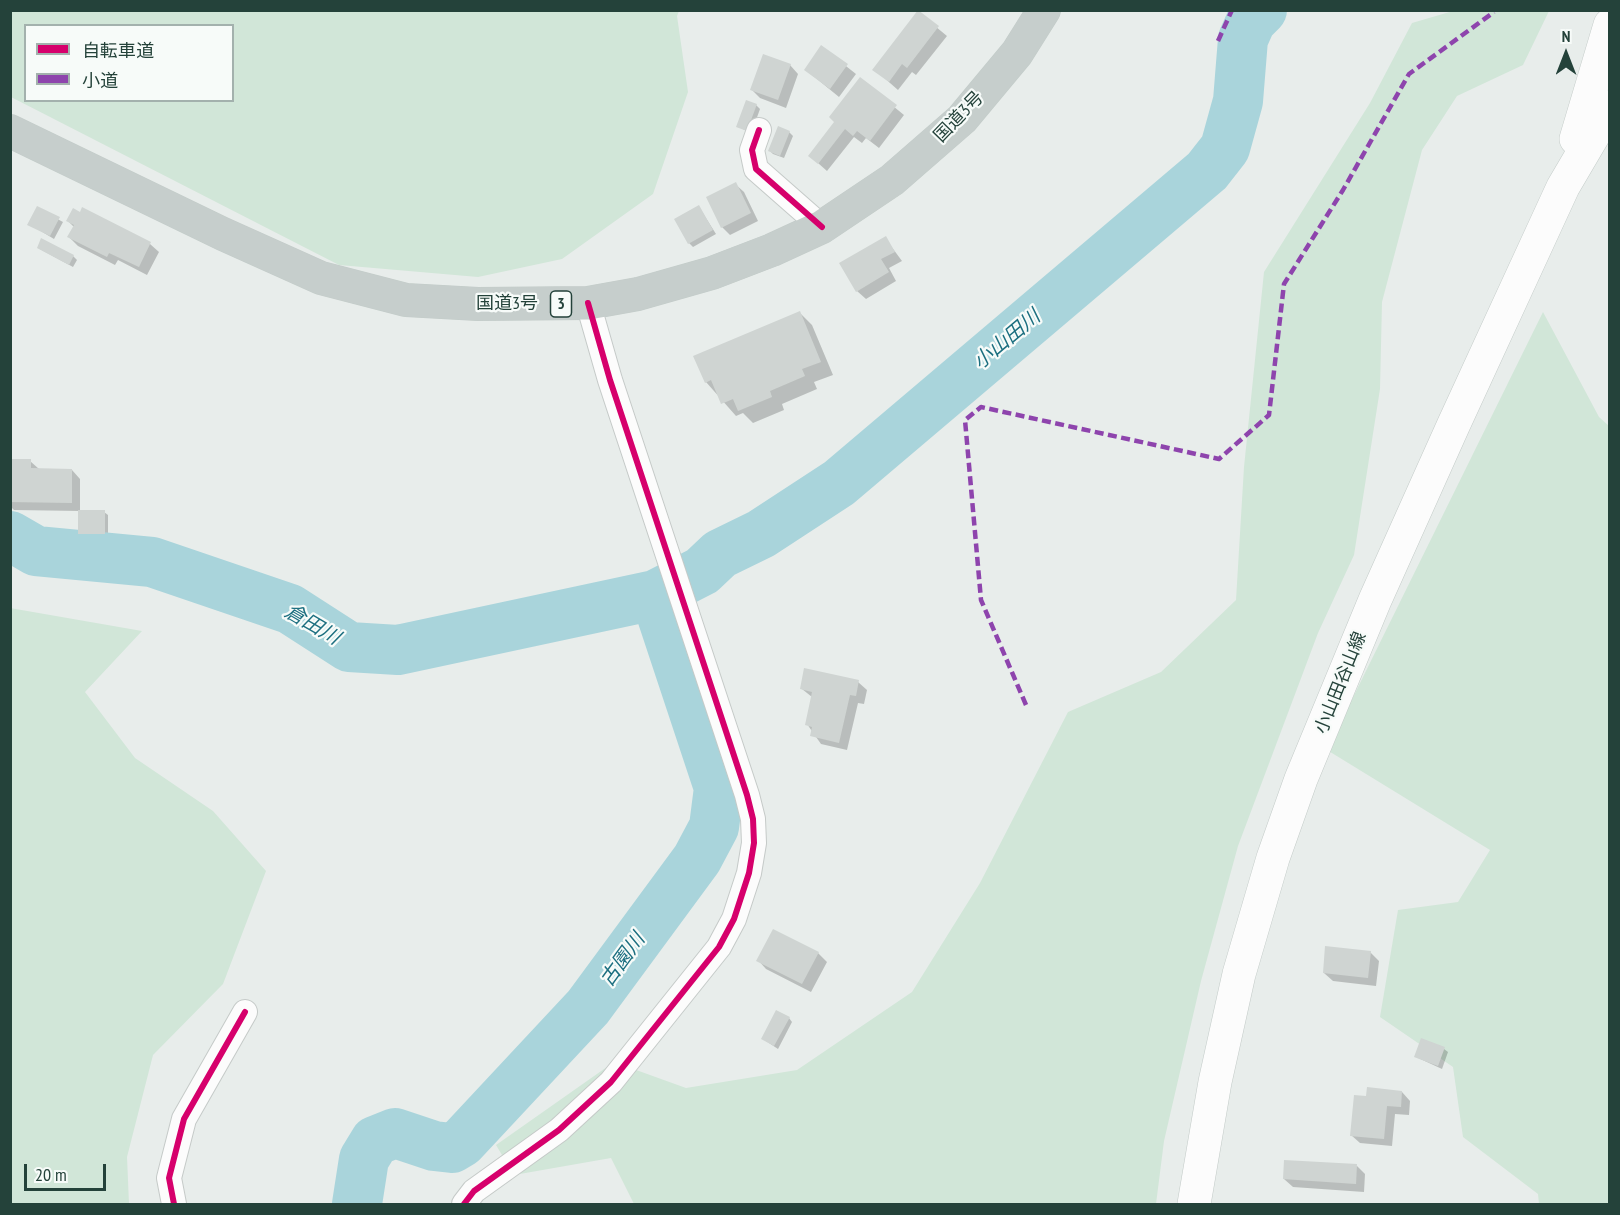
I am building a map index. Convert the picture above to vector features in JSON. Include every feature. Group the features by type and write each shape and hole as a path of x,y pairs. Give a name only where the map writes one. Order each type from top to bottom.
{"highway":[{"name":"国道3号","path":"10,131 223,234 321,278 406,300 478,304 588,303 638,294 712,273 822,227 892,180 962,119 1017,52 1044,10"}],"main road":[{"name":"小山田谷山線","path":"1563,187 1610,25"},
{"name":"小山田谷山線","path":"1194,1204 1215,1082 1239,974 1273,858 1301,779 1375,600 1563,187 1610,107"}],"street":[{"path":"759,130 752,150 756,169 822,227"},
{"path":"464,1204 474,1191 559,1130 611,1082 719,946 734,919 749,873 754,843 753,819 588,303"},
{"path":"174,1204 169,1178 184,1119 245,1012"}],"green space":[{"path":"10,11 679,11 677,16 688,92 653,194 562,259 478,277 339,265 11,97"},
{"path":"1453,11 1549,11 1523,65 1457,96 1422,150 1382,302 1380,389 1354,555 1318,633 1238,846 1201,981 1164,1141 1156,1204 634,1204 611,1158 514,1175 496,1145 614,1062 686,1088 797,1070 912,992 980,883 1068,712 1161,672 1236,600 1244,467 1264,272 1370,103 1412,23"},
{"path":"1543,312 1599,417 1609,426 1609,1204 1539,1204 1538,1194 1463,1137 1453,1067 1380,1017 1398,910 1458,902 1490,850 1327,750"},
{"path":"10,608 142,631 85,692 135,758 213,811 266,871 223,984 153,1055 127,1157 129,1204 11,1204"}],"building":[{"path":"918,10 939,26 907,68 902,64 889,82 872,70"},
{"path":"821,45 848,64 830,89 804,70"},
{"path":"763,54 791,64 778,100 750,90"},
{"path":"860,77 897,105 870,141 857,131 853,136 845,129 818,164 808,156 834,122 829,117"},
{"path":"746,100 757,104 747,131 736,127"},
{"path":"778,126 790,131 780,156 768,151"},
{"path":"736,182 751,213 721,228 706,197"},
{"path":"699,205 713,230 688,244 674,219"},
{"path":"37,206 60,217 50,236 27,225"},
{"path":"82,207 151,242 139,267 109,253 107,257 67,237 74,225 66,221 73,208 80,212"},
{"path":"886,236 895,252 881,259 889,272 856,292 839,263"},
{"path":"41,238 74,255 69,265 37,248"},
{"path":"800,311 821,362 802,369 805,376 770,391 772,397 738,411 733,399 721,404 711,380 705,383 693,356"},
{"path":"10,459 31,459 31,468 72,469 72,503 10,502"},
{"path":"78,510 105,510 105,534 78,534"},
{"path":"804,668 859,680 856,696 850,695 839,743 810,736 812,727 805,725 812,692 800,689"},
{"path":"773,929 819,952 802,984 756,961"},
{"path":"1325,946 1371,951 1368,978 1323,973"},
{"path":"776,1010 790,1017 774,1046 761,1039"},
{"path":"1421,1038 1445,1047 1438,1066 1414,1057"},
{"path":"1367,1087 1402,1091 1401,1107 1387,1106 1384,1139 1350,1136 1354,1095 1366,1096"},
{"path":"1284,1160 1357,1164 1356,1184 1283,1179"}],"waterway":[{"name":"小山田川","path":"10,536 36,551 152,562 290,609 349,647 398,650 655,595 702,571 720,554 761,534 839,483 1207,171 1225,148 1238,101 1243,39 1251,21 1262,10"},
{"name":"古園川","path":"357,1204 364,1159 375,1141 395,1133 434,1146 452,1148 462,1142 588,1007 697,859 714,827 719,788 655,595"}],"marked path":[{"path":"1218,41 1232,10"},
{"path":"1026,705 981,600 965,420 981,407 1219,459 1269,415 1284,284 1343,190 1409,74 1494,12"}],"cycle path":[{"path":"759,130 752,150 756,169 822,227"},
{"path":"464,1204 474,1191 559,1130 611,1082 719,947 734,919 749,873 754,843 753,819 747,795 610,380 588,303"},
{"path":"174,1204 169,1178 184,1119 245,1012"}],"water label":[{"name":"倉田川","path":"312,625"}]}
